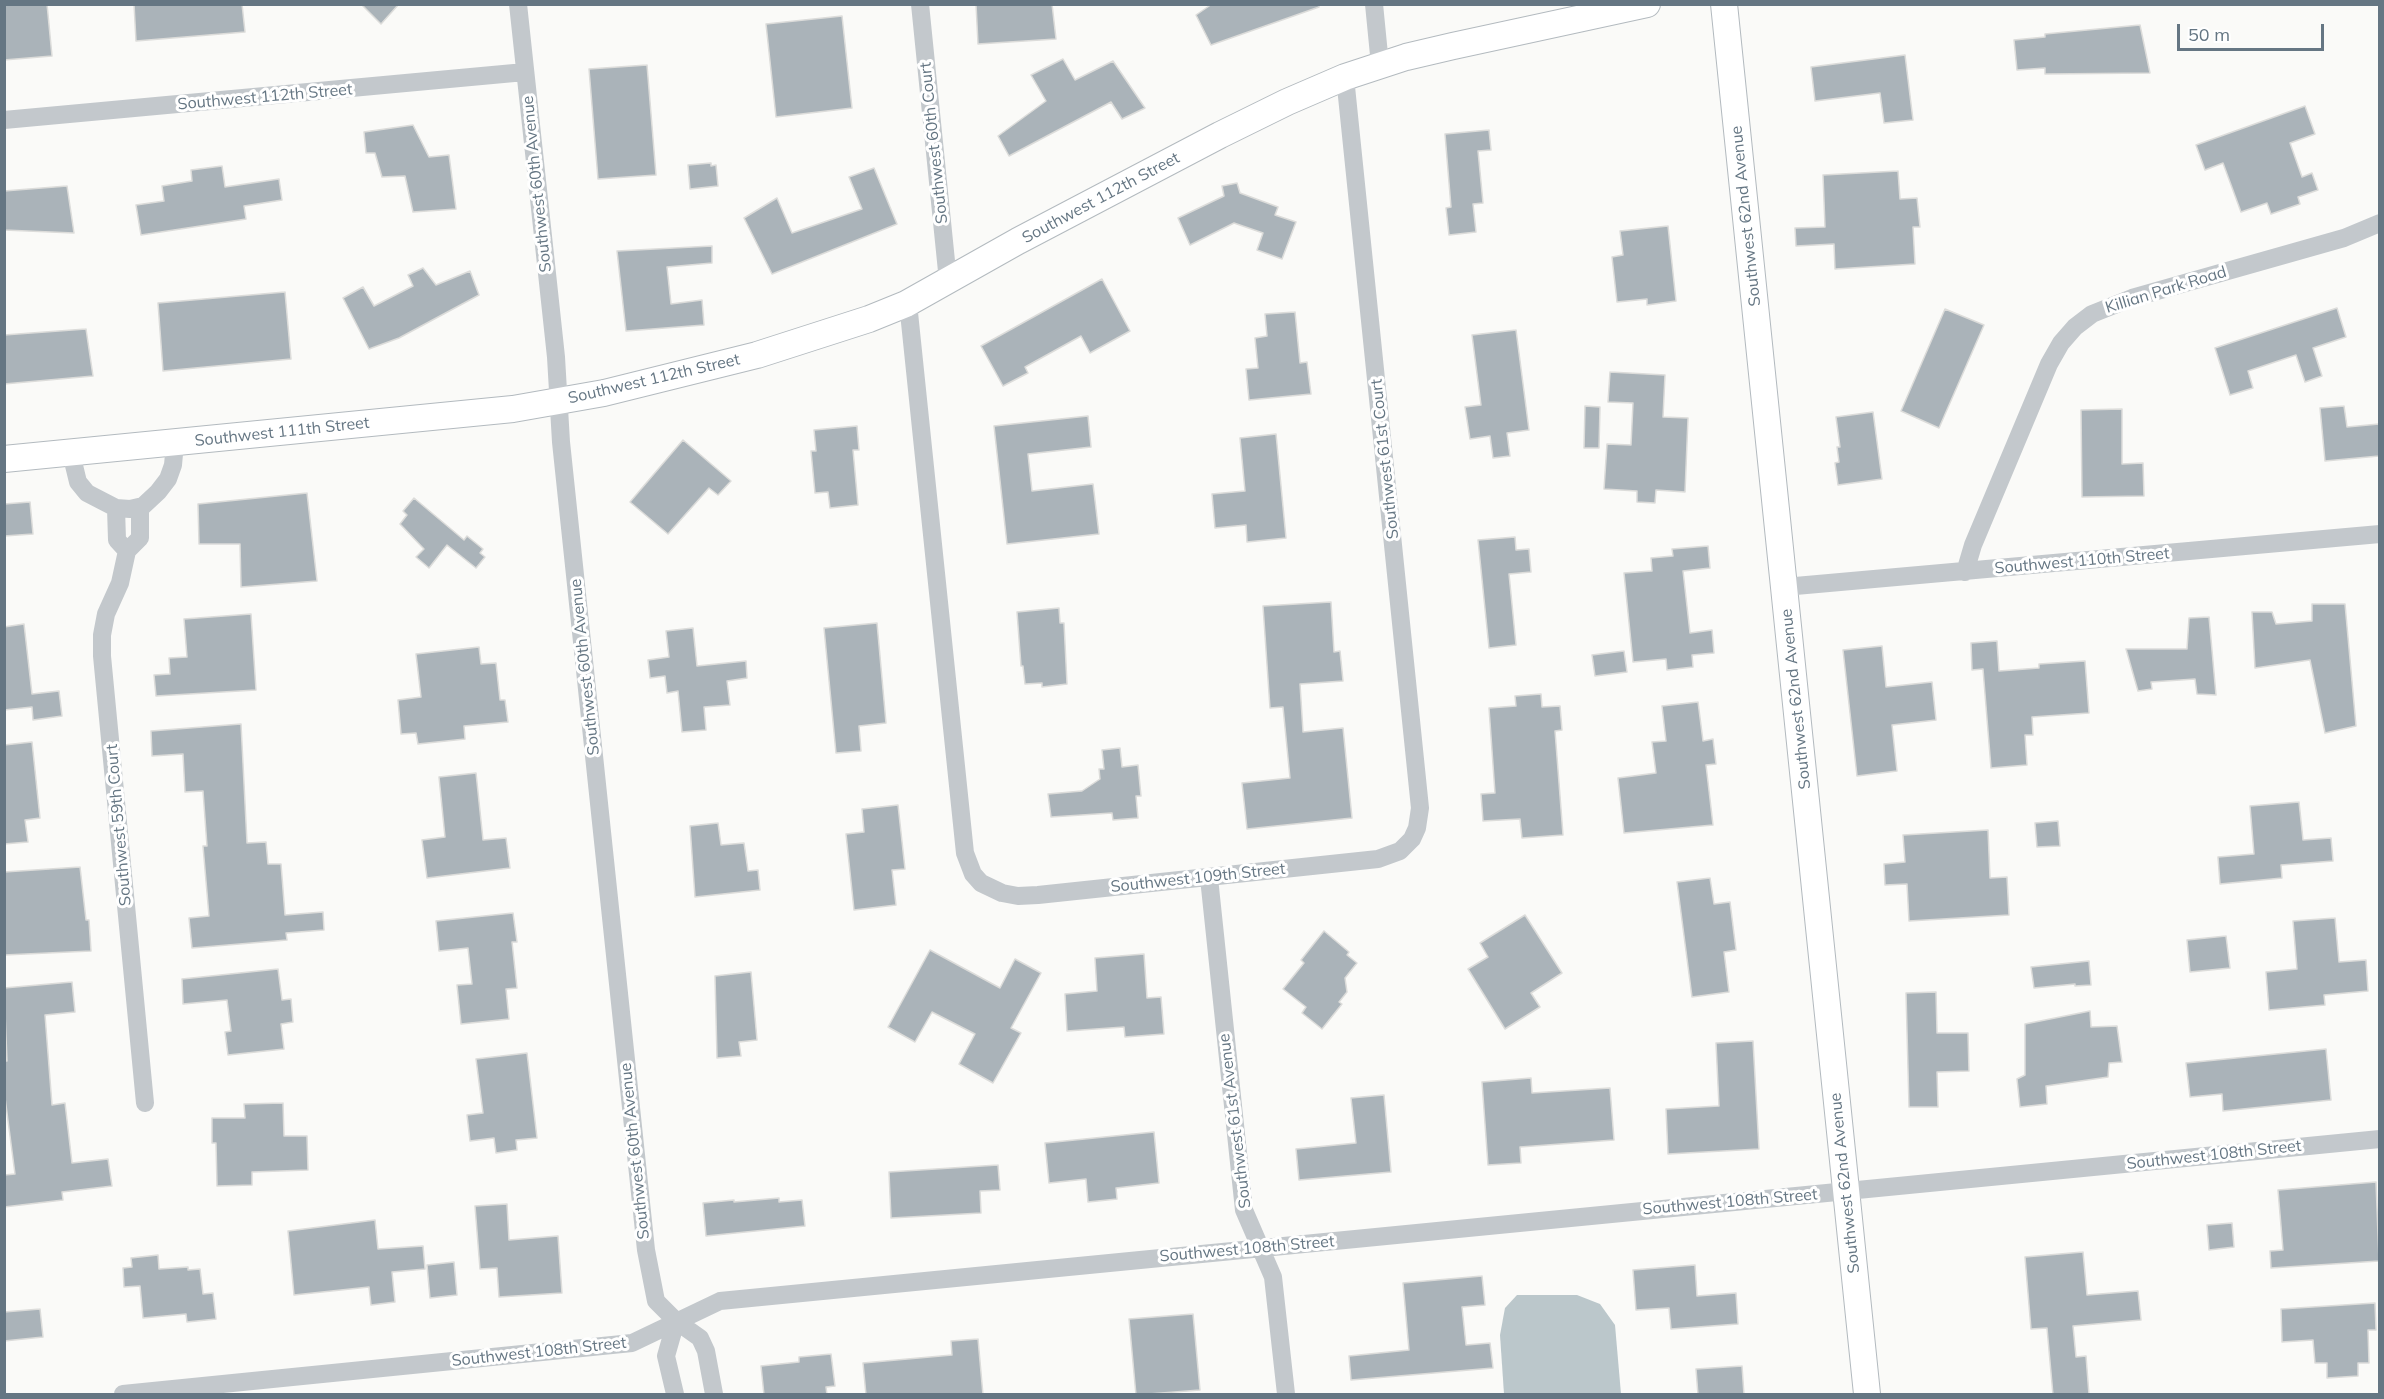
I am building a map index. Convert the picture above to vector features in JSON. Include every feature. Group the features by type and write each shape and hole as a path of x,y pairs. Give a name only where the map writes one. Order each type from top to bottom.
{"main road":[{"name":"Southwest 112th Street","path":"559,402 757,355 869,319 908,303 1018,241 1220,135 1345,77 1380,65 1453,46 1647,4"},
{"name":"Southwest 62nd Avenue","path":"1724,4 1867,1395"},
{"name":"Southwest 111th Street","path":"4,459 502,410 559,402"}],"street":[{"name":"Southwest 60th Avenue","path":"518,4 559,402 561,442 646,1250 656,1301 703,1344 714,1395"},
{"name":"Southwest 60th Court","path":"920,4 948,281"},
{"path":"1374,4 1380,65"},
{"name":"Southwest 112th Street","path":"4,120 525,72"},
{"name":"Southwest 61st Court","path":"1345,77 1420,808 1417,828 1412,839"},
{"name":"Killian Park Road","path":"1965,572 1973,545 2049,364 2061,343 2075,327 2092,314 2132,298 2344,238 2379,223"},
{"name":"Southwest 109th Street","path":"908,303 965,853 973,874 981,884 1002,893 1018,896 1209,878 1378,859 1400,851 1412,839"},
{"path":"71,453 78,482 87,493 116,508 140,507 158,492 168,479 173,465 175,443"},
{"name":"Southwest 59th Court","path":"140,507 140,538 127,551 120,583 106,614 102,635 102,656 145,1103"},
{"path":"116,508 117,540 127,551"},
{"name":"Southwest 110th Street","path":"1784,587 2379,534"},
{"name":"Southwest 61st Avenue","path":"1209,878 1244,1210 1273,1276 1286,1395"},
{"name":"Southwest 108th Street","path":"123,1395 632,1343 720,1301 2379,1139"},
{"path":"675,1395 666,1356 676,1321"}],"shaded area":[{"path":"1517,1295 1577,1295 1600,1304 1615,1325 1621,1394 1504,1394 1500,1335 1505,1308"}],"building":[{"path":"4,4 47,4 52,56 4,60"},
{"path":"134,4 242,4 245,32 136,41"},
{"path":"361,4 399,4 381,24"},
{"path":"976,4 1052,4 1056,39 978,44"},
{"path":"1212,4 1319,4 1319,7 1211,45 1196,15"},
{"path":"842,16 852,108 776,117 766,24"},
{"path":"2140,25 2150,73 2045,74 2045,68 2017,70 2014,40 2045,37 2045,34"},
{"path":"1905,55 1913,120 1884,123 1880,93 1815,101 1811,67"},
{"path":"1063,59 1075,80 1113,61 1145,108 1122,119 1111,102 1009,156 998,136 1046,101 1031,75"},
{"path":"647,65 656,175 598,179 589,69"},
{"path":"2305,106 2315,134 2290,143 2302,177 2312,173 2318,190 2298,197 2300,204 2271,214 2267,203 2241,212 2223,163 2205,170 2196,145"},
{"path":"413,125 429,157 449,155 456,209 413,212 405,176 382,177 375,153 366,153 364,132"},
{"path":"1489,130 1491,150 1478,151 1483,203 1473,204 1476,232 1449,235 1446,208 1451,207 1445,134"},
{"path":"711,163 711,166 716,165 718,186 690,189 688,165"},
{"path":"222,166 225,187 279,179 282,200 244,206 246,219 141,235 136,205 164,201 162,186 192,181 191,170"},
{"path":"874,168 897,224 772,274 744,218 777,198 792,233 862,209 849,177"},
{"path":"1898,171 1900,199 1917,198 1920,227 1913,227 1915,264 1835,269 1834,244 1796,246 1795,228 1825,227 1823,175"},
{"path":"1237,183 1240,193 1278,207 1275,215 1296,222 1282,259 1257,250 1263,233 1234,223 1190,245 1178,218 1224,196 1222,186"},
{"path":"67,186 74,233 4,230 4,191"},
{"path":"1668,226 1676,301 1647,305 1647,299 1617,302 1612,257 1623,255 1620,231"},
{"path":"712,246 712,263 667,267 671,304 702,300 704,325 626,331 617,251"},
{"path":"423,268 436,285 470,271 479,295 399,338 369,349 343,298 363,287 374,306 413,286 408,275"},
{"path":"1102,279 1130,331 1090,353 1081,336 1025,367 1028,373 1003,386 981,346"},
{"path":"285,292 291,359 163,371 158,303"},
{"path":"2337,308 2346,337 2313,348 2322,376 2305,382 2296,355 2248,371 2253,388 2230,395 2215,348"},
{"path":"1945,309 1984,325 1939,428 1901,411"},
{"path":"1295,312 1300,363 1307,362 1311,394 1249,400 1246,369 1258,368 1255,338 1267,336 1265,314"},
{"path":"86,329 93,376 4,384 4,335"},
{"path":"1516,330 1529,430 1507,433 1510,456 1493,458 1490,436 1470,439 1465,407 1481,405 1472,335"},
{"path":"1610,372 1665,375 1663,417 1688,418 1685,492 1656,490 1655,503 1637,502 1637,491 1604,489 1607,444 1631,445 1633,403 1608,402"},
{"path":"1585,406 1600,407 1599,448 1584,448"},
{"path":"2344,406 2347,427 2379,424 2379,456 2325,461 2320,408"},
{"path":"2122,409 2122,464 2143,463 2144,496 2082,497 2081,410"},
{"path":"1873,412 1882,479 1838,485 1835,463 1839,462 1837,447 1840,447 1836,417"},
{"path":"1088,416 1091,447 1028,454 1032,491 1093,484 1099,534 1007,544 994,426"},
{"path":"857,426 859,450 853,450 858,505 830,508 828,492 815,493 811,451 816,451 814,430"},
{"path":"1276,434 1286,538 1247,542 1246,525 1215,528 1212,494 1245,491 1240,438"},
{"path":"683,440 731,481 718,495 709,488 668,534 630,502"},
{"path":"307,493 317,581 241,587 240,544 199,544 198,504"},
{"path":"414,498 464,540 467,536 483,549 480,553 485,557 476,568 447,545 429,568 416,557 424,549 400,524 407,515 403,511"},
{"path":"30,502 33,534 4,536 4,504"},
{"path":"1515,537 1516,550 1529,549 1531,572 1509,574 1516,645 1489,648 1478,540"},
{"path":"1708,546 1710,568 1683,571 1690,633 1712,630 1714,653 1692,655 1693,667 1667,670 1666,659 1633,662 1624,573 1652,571 1651,558 1673,556 1672,549"},
{"path":"1331,602 1334,652 1340,651 1343,681 1300,684 1303,732 1343,728 1352,818 1247,829 1242,783 1290,778 1283,707 1270,708 1263,606"},
{"path":"2312,604 2345,604 2356,726 2325,733 2310,660 2255,668 2252,612 2272,612 2276,624 2312,621"},
{"path":"1059,608 1060,623 1064,623 1067,684 1042,687 1042,683 1025,684 1023,666 1021,666 1017,612"},
{"path":"251,614 256,690 156,696 154,675 170,674 169,658 187,657 184,619"},
{"path":"2209,617 2216,695 2197,694 2195,679 2151,682 2152,689 2138,691 2126,649 2187,649 2189,618"},
{"path":"877,623 886,723 859,726 861,751 836,753 824,628"},
{"path":"24,624 32,694 59,691 62,716 33,720 32,707 4,710 4,627"},
{"path":"693,628 697,666 746,661 747,678 727,681 730,705 704,707 706,730 682,732 678,691 667,693 665,676 650,678 648,660 669,657 666,631"},
{"path":"1997,641 1999,671 2039,668 2039,664 2085,661 2089,713 2032,717 2033,735 2025,735 2027,765 1991,768 1983,669 1972,670 1971,643"},
{"path":"1882,646 1886,687 1932,682 1936,720 1892,725 1897,771 1857,776 1843,650"},
{"path":"479,647 481,664 496,663 500,700 505,700 508,722 464,726 465,739 418,744 416,733 401,734 398,700 421,697 416,654"},
{"path":"1624,651 1627,672 1595,676 1592,655"},
{"path":"1541,694 1542,707 1560,706 1562,730 1555,731 1563,835 1522,838 1520,819 1483,821 1481,794 1495,793 1489,708 1516,706 1515,696"},
{"path":"1698,702 1703,741 1713,739 1716,764 1706,765 1713,825 1624,833 1618,778 1656,773 1652,742 1666,741 1662,706"},
{"path":"241,724 247,843 266,842 268,864 281,864 285,915 323,912 324,930 286,933 287,940 192,948 189,918 209,916 203,846 207,846 203,791 185,792 183,754 152,756 151,731"},
{"path":"32,742 40,818 25,820 28,842 4,844 4,745"},
{"path":"1120,748 1122,767 1138,765 1141,796 1136,796 1138,818 1113,820 1112,813 1051,817 1048,794 1082,791 1100,779 1099,769 1104,769 1102,750"},
{"path":"476,773 483,840 506,838 510,868 427,878 422,840 445,837 439,777"},
{"path":"2299,802 2303,840 2331,838 2333,861 2281,865 2282,878 2220,884 2218,857 2254,854 2250,806"},
{"path":"898,805 905,869 892,870 896,905 854,910 846,834 864,832 862,809"},
{"path":"2058,821 2060,846 2037,847 2035,823"},
{"path":"718,823 721,845 744,843 748,871 758,870 760,890 695,897 690,826"},
{"path":"1988,830 1990,878 2007,877 2009,915 1909,921 1907,884 1885,885 1884,864 1905,862 1903,835"},
{"path":"80,867 86,920 89,920 91,951 4,955 4,872"},
{"path":"1710,878 1714,904 1730,902 1736,950 1724,952 1729,992 1692,997 1677,882"},
{"path":"513,913 517,942 512,942 517,988 506,989 509,1019 461,1024 457,985 472,984 468,948 439,951 436,921"},
{"path":"1525,915 1562,973 1531,993 1540,1007 1505,1029 1468,969 1488,957 1480,943"},
{"path":"2335,918 2339,962 2366,960 2368,991 2324,995 2325,1005 2269,1010 2266,972 2297,969 2293,921"},
{"path":"1324,931 1349,952 1347,955 1357,963 1345,978 1347,992 1339,1002 1342,1004 1322,1029 1302,1013 1306,1007 1283,989 1304,963 1301,960"},
{"path":"2226,936 2230,968 2190,972 2187,940"},
{"path":"930,950 1000,988 1015,959 1041,973 1011,1028 1021,1033 993,1083 959,1064 975,1034 932,1012 915,1042 888,1027"},
{"path":"1144,954 1147,998 1161,997 1164,1034 1125,1037 1124,1027 1067,1031 1065,994 1097,991 1095,958"},
{"path":"2089,961 2091,985 2075,986 2075,984 2034,988 2031,967"},
{"path":"278,969 282,1000 291,999 293,1022 281,1024 284,1049 228,1055 225,1032 231,1031 227,1000 183,1004 182,979"},
{"path":"751,972 757,1040 739,1042 741,1056 717,1058 715,976"},
{"path":"72,982 75,1012 45,1015 52,1105 65,1103 72,1163 108,1159 112,1186 62,1192 63,1200 4,1207 4,1175 15,1174 4,1090 4,1061 7,1061 4,988"},
{"path":"1936,992 1937,1033 1968,1033 1969,1071 1937,1072 1938,1107 1909,1107 1906,993"},
{"path":"2090,1011 2091,1027 2117,1026 2122,1062 2109,1063 2108,1077 2046,1086 2047,1104 2020,1107 2017,1079 2025,1075 2025,1024"},
{"path":"1753,1041 1759,1149 1668,1154 1666,1109 1719,1106 1716,1043"},
{"path":"2326,1049 2331,1100 2223,1111 2222,1094 2190,1097 2186,1063"},
{"path":"527,1053 537,1138 516,1140 517,1150 496,1153 494,1138 470,1141 467,1115 483,1113 476,1059"},
{"path":"1531,1078 1532,1093 1610,1088 1614,1140 1520,1147 1521,1163 1488,1165 1482,1082"},
{"path":"1384,1095 1391,1172 1299,1180 1296,1149 1356,1143 1351,1098"},
{"path":"283,1103 284,1136 307,1136 308,1170 252,1172 252,1185 217,1186 216,1143 212,1143 212,1118 245,1118 244,1104"},
{"path":"1154,1132 1159,1183 1116,1188 1117,1199 1088,1202 1086,1179 1049,1183 1045,1143"},
{"path":"998,1165 1000,1190 980,1191 981,1213 891,1218 889,1172"},
{"path":"2376,1182 2379,1261 2271,1268 2270,1251 2283,1250 2278,1190"},
{"path":"779,1198 779,1202 802,1200 805,1226 706,1236 703,1203"},
{"path":"507,1204 509,1240 558,1236 562,1293 499,1297 497,1268 480,1269 475,1206"},
{"path":"375,1220 378,1249 423,1246 425,1269 392,1272 395,1302 371,1305 369,1287 294,1295 288,1231"},
{"path":"2232,1223 2234,1247 2209,1250 2207,1225"},
{"path":"2083,1252 2087,1295 2138,1291 2141,1320 2073,1326 2076,1357 2086,1356 2089,1395 2053,1395 2047,1328 2031,1329 2025,1257"},
{"path":"158,1255 159,1269 188,1267 188,1270 200,1269 203,1294 213,1293 216,1319 187,1322 186,1314 143,1318 140,1286 124,1287 123,1268 132,1267 131,1258"},
{"path":"454,1262 457,1295 430,1298 427,1265"},
{"path":"1695,1265 1697,1296 1736,1293 1738,1324 1671,1329 1669,1308 1636,1310 1633,1270"},
{"path":"1482,1276 1485,1305 1462,1307 1466,1345 1490,1343 1493,1368 1351,1380 1349,1356 1409,1350 1403,1283"},
{"path":"2375,1303 2376,1330 2368,1330 2369,1363 2358,1363 2358,1376 2327,1378 2327,1363 2315,1363 2313,1340 2282,1342 2281,1309"},
{"path":"40,1309 43,1337 4,1341 4,1312"},
{"path":"1193,1314 1200,1390 1136,1395 1129,1319"},
{"path":"978,1339 983,1395 866,1395 863,1363 952,1355 951,1341"},
{"path":"831,1354 835,1386 826,1387 827,1395 764,1395 761,1366 799,1362 799,1357"},
{"path":"1742,1366 1744,1395 1698,1395 1696,1369"}]}
